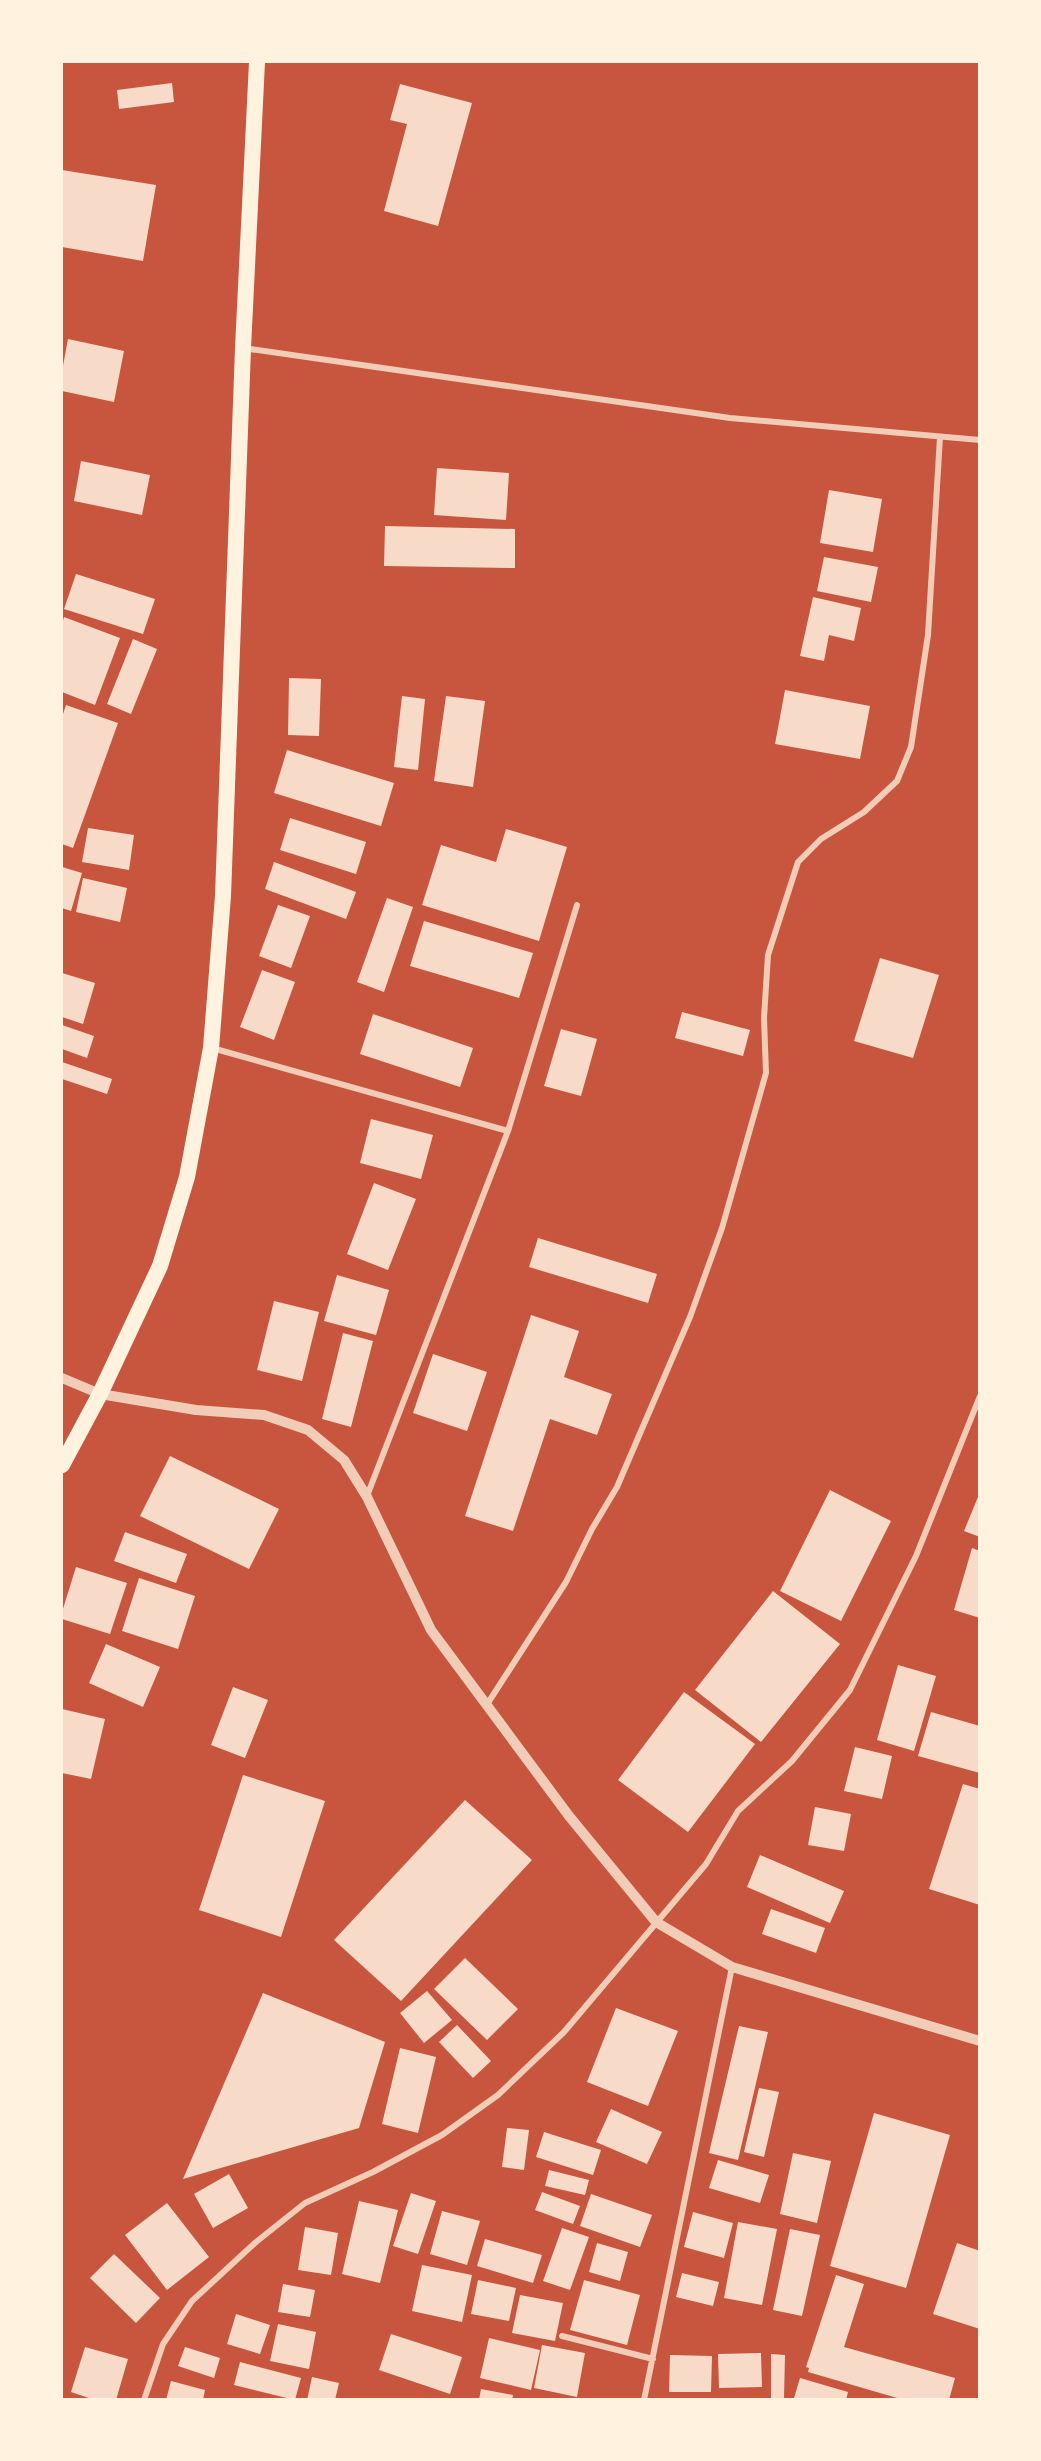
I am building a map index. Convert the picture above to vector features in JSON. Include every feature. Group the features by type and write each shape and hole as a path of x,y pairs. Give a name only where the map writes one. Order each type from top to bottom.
{"highway":[{"path":"62,1465 100,1394 160,1266 187,1177 211,1048 224,896 243,348 257,62"}],"street":[{"path":"243,348 730,418 980,440"},
{"path":"486,1707 566,1582 592,1529 617,1487 690,1317 722,1228 766,1073 764,1018 768,955 798,862 821,839 864,812 897,781 911,747 928,636 940,437"},
{"path":"367,1497 508,1131 577,905"},
{"path":"211,1048 508,1131"},
{"path":"62,1378 100,1394 196,1410 264,1415 308,1430 344,1460 367,1497 431,1630 569,1816 656,1922 732,1967 980,2041"},
{"path":"144,2400 164,2344 192,2301 256,2242 305,2203 373,2172 442,2135 498,2095 564,2032 706,1864 738,1811 792,1761 850,1690 916,1556 980,1396"},
{"path":"644,2400 732,1967"},
{"path":"562,2336 653,2359"}],"building":[{"path":"172,83 174,102 119,109 117,90"},
{"path":"400,84 472,103 438,226 384,211 407,124 390,120"},
{"path":"62,170 156,185 143,261 62,247"},
{"path":"68,339 124,351 114,402 62,391 62,371"},
{"path":"81,461 150,475 142,515 74,501"},
{"path":"437,468 509,473 506,520 434,515"},
{"path":"829,490 882,499 873,552 820,543"},
{"path":"385,526 515,529 515,568 384,566"},
{"path":"824,557 878,567 871,602 817,591"},
{"path":"76,574 155,599 143,634 64,609"},
{"path":"813,597 861,608 854,641 829,635 824,661 800,656"},
{"path":"64,617 120,638 95,705 62,692 62,624"},
{"path":"133,639 157,649 131,714 107,704"},
{"path":"289,678 321,679 319,736 288,735"},
{"path":"785,690 870,706 860,759 775,744"},
{"path":"402,696 425,699 418,770 394,767"},
{"path":"446,696 485,701 473,787 434,781"},
{"path":"66,705 118,723 73,848 62,844 62,717"},
{"path":"287,750 394,783 381,826 274,793"},
{"path":"290,818 366,842 356,874 280,850"},
{"path":"88,828 134,835 129,870 82,862"},
{"path":"506,829 567,847 539,941 422,905 441,845 496,862"},
{"path":"274,862 356,892 346,919 265,889"},
{"path":"62,867 82,873 71,911 62,908"},
{"path":"83,878 127,888 120,922 76,912"},
{"path":"387,898 413,907 384,992 357,982"},
{"path":"278,905 310,916 291,968 259,956"},
{"path":"424,921 533,953 519,998 410,966"},
{"path":"880,958 939,975 913,1058 854,1041"},
{"path":"262,970 295,982 274,1040 240,1027"},
{"path":"62,973 95,983 83,1024 62,1017"},
{"path":"682,1012 750,1030 743,1056 675,1038"},
{"path":"373,1014 473,1048 460,1087 360,1054"},
{"path":"62,1025 94,1036 87,1058 62,1049"},
{"path":"561,1029 597,1039 581,1096 544,1086"},
{"path":"62,1062 112,1079 107,1094 62,1079"},
{"path":"371,1119 433,1135 421,1179 360,1163"},
{"path":"374,1183 416,1199 388,1270 347,1254"},
{"path":"538,1238 657,1274 648,1303 529,1267"},
{"path":"337,1275 389,1290 376,1335 324,1321"},
{"path":"274,1301 319,1312 302,1381 257,1370"},
{"path":"531,1315 579,1331 564,1377 612,1394 597,1435 550,1419 513,1531 465,1516"},
{"path":"343,1333 373,1341 351,1427 322,1419"},
{"path":"433,1354 487,1372 467,1431 413,1413"},
{"path":"170,1456 279,1509 249,1569 140,1516"},
{"path":"830,1490 891,1521 841,1621 780,1591"},
{"path":"980,1492 980,1537 964,1531"},
{"path":"125,1532 187,1554 176,1583 114,1561"},
{"path":"972,1548 980,1551 980,1618 954,1610"},
{"path":"76,1567 127,1583 110,1634 62,1619 62,1612"},
{"path":"139,1578 195,1596 178,1649 122,1631"},
{"path":"773,1591 840,1644 761,1742 695,1690"},
{"path":"106,1644 160,1667 143,1707 89,1683"},
{"path":"898,1665 936,1676 914,1751 877,1740"},
{"path":"233,1687 268,1700 245,1758 211,1745"},
{"path":"684,1692 755,1744 688,1832 618,1780"},
{"path":"62,1709 105,1719 91,1779 62,1773"},
{"path":"931,1712 980,1726 980,1773 918,1756"},
{"path":"855,1747 892,1756 882,1799 844,1791"},
{"path":"243,1775 325,1801 281,1937 199,1910"},
{"path":"963,1784 980,1789 980,1905 929,1889"},
{"path":"465,1800 532,1860 401,2001 334,1940"},
{"path":"815,1807 851,1814 844,1851 808,1845"},
{"path":"760,1855 844,1891 830,1923 747,1887"},
{"path":"771,1909 825,1928 816,1953 762,1934"},
{"path":"465,1958 518,2009 487,2040 434,1989"},
{"path":"427,1991 452,2020 424,2043 400,2013"},
{"path":"263,1993 385,2042 359,2128 183,2179"},
{"path":"616,2008 678,2031 648,2106 587,2082"},
{"path":"457,2025 491,2061 473,2078 439,2042"},
{"path":"739,2026 768,2032 738,2160 709,2153"},
{"path":"400,2048 436,2057 418,2133 382,2124"},
{"path":"759,2088 779,2092 764,2157 744,2152"},
{"path":"611,2109 662,2132 647,2164 596,2142"},
{"path":"874,2113 950,2135 906,2288 830,2266"},
{"path":"507,2128 529,2130 524,2170 502,2167"},
{"path":"544,2132 601,2150 593,2175 536,2157"},
{"path":"793,2153 831,2161 817,2223 780,2214"},
{"path":"718,2160 769,2175 760,2203 709,2188"},
{"path":"549,2170 589,2180 585,2195 545,2186"},
{"path":"229,2174 248,2208 213,2228 194,2194"},
{"path":"542,2192 580,2206 573,2224 535,2210"},
{"path":"411,2193 436,2201 418,2254 393,2246"},
{"path":"591,2194 652,2215 640,2247 580,2226"},
{"path":"359,2201 398,2210 380,2283 342,2274"},
{"path":"167,2203 209,2257 167,2290 125,2235"},
{"path":"442,2211 480,2221 467,2265 430,2254"},
{"path":"693,2212 733,2223 724,2258 684,2247"},
{"path":"738,2222 777,2229 762,2305 724,2298"},
{"path":"305,2227 338,2233 331,2275 298,2270"},
{"path":"562,2228 589,2237 570,2290 543,2281"},
{"path":"790,2229 820,2235 802,2316 773,2310"},
{"path":"485,2239 542,2255 533,2283 477,2266"},
{"path":"597,2243 628,2252 620,2281 589,2272"},
{"path":"957,2243 980,2251 980,2329 933,2314"},
{"path":"114,2254 160,2298 136,2323 90,2278"},
{"path":"422,2265 472,2275 462,2322 412,2311"},
{"path":"682,2273 719,2282 713,2306 676,2297"},
{"path":"836,2275 864,2284 844,2347 955,2378 949,2400 904,2400 808,2372 809,2368 806,2367"},
{"path":"478,2280 516,2288 509,2321 471,2314"},
{"path":"584,2280 640,2295 627,2345 570,2330"},
{"path":"283,2284 315,2290 310,2317 278,2312"},
{"path":"520,2295 563,2303 555,2341 512,2333"},
{"path":"236,2314 270,2325 260,2354 227,2344"},
{"path":"278,2324 316,2332 309,2369 270,2361"},
{"path":"391,2334 462,2357 450,2394 379,2370"},
{"path":"489,2338 540,2350 531,2390 480,2378"},
{"path":"542,2345 585,2353 577,2397 534,2388"},
{"path":"85,2347 128,2359 116,2400 95,2400 71,2392"},
{"path":"185,2347 220,2358 214,2378 178,2366"},
{"path":"761,2353 762,2387 719,2388 718,2354"},
{"path":"771,2354 785,2355 784,2398 771,2398"},
{"path":"670,2355 712,2356 711,2392 669,2392"},
{"path":"240,2362 301,2378 295,2400 234,2385"},
{"path":"312,2377 339,2383 335,2400 307,2400"},
{"path":"800,2378 848,2392 846,2400 794,2398"},
{"path":"171,2381 205,2390 203,2400 166,2400"},
{"path":"481,2389 513,2395 512,2400 479,2400"}]}
